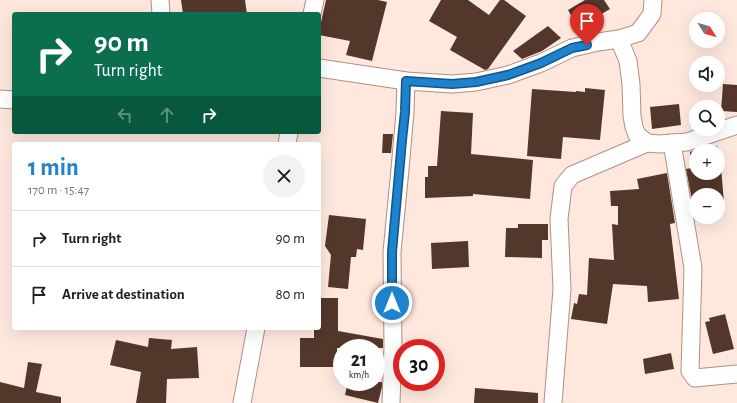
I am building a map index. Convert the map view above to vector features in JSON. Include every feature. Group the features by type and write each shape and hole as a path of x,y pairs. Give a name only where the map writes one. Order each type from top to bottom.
{"street":[{"path":"160,0 161,12"},
{"path":"312,12 315,0"},
{"path":"321,68 406,81 452,84 476,82 508,75 534,66 572,48 619,39 638,33 652,14 653,0"},
{"path":"619,39 628,61 634,127 637,135 647,143"},
{"path":"391,403 393,346 392,252 405,112 406,81"},
{"path":"0,99 12,100"},
{"path":"553,403 562,289 559,219 563,186 572,175 647,143 659,144 687,142 737,126"},
{"path":"672,143 693,268 690,371 695,378 737,374"},
{"path":"242,403 256,330"}],"building":[{"path":"181,0 245,0 247,12 183,12"},
{"path":"326,0 378,0 387,2 372,61 346,55 350,41 321,35 321,22"},
{"path":"441,0 468,0 489,15 500,0 504,0 526,16 488,69 485,70 450,50 457,37 429,21"},
{"path":"585,0 604,0 610,9 578,28 568,10"},
{"path":"548,26 561,38 542,51 522,59 513,51"},
{"path":"725,84 737,85 737,112 725,111 725,100 722,100 722,92 725,92"},
{"path":"585,88 605,90 600,140 563,137 561,159 527,156 532,89 585,92"},
{"path":"679,104 681,125 652,129 650,107"},
{"path":"441,111 473,113 471,154 533,160 530,199 473,194 473,196 425,198 425,177 428,177 428,166 437,166"},
{"path":"383,134 393,134 391,153 382,153"},
{"path":"689,168 689,180 722,180 723,188 690,188 686,169"},
{"path":"667,173 675,223 670,224 679,299 648,302 647,286 613,284 607,324 571,319 574,303 577,304 579,294 587,295 589,258 614,260 612,224 618,225 618,206 611,206 610,191 639,189 637,179"},
{"path":"329,215 366,219 363,250 357,249 356,257 351,257 348,289 328,287 331,255 325,246"},
{"path":"518,224 548,224 548,240 542,240 542,258 505,257 506,228 518,228"},
{"path":"468,241 469,267 432,269 431,243"},
{"path":"321,298 338,298 338,331 383,339 333,339 333,367 300,367 300,338 314,338 314,330 321,330"},
{"path":"725,314 734,349 713,354 705,322 710,321 709,318"},
{"path":"149,338 172,340 171,349 197,347 199,378 167,379 166,403 136,403 141,372 110,365 116,340 148,347"},
{"path":"671,353 674,369 645,374 643,359"},
{"path":"28,362 42,364 36,392 61,397 61,403 0,403 0,382 24,388"},
{"path":"475,388 538,393 538,403 474,403"},
{"path":"346,391 381,391 378,403 345,395"}],"route":[{"path":"392,303 392,252 405,112 406,81 452,84 476,82 508,75 541,63 572,48 587,45"}]}
